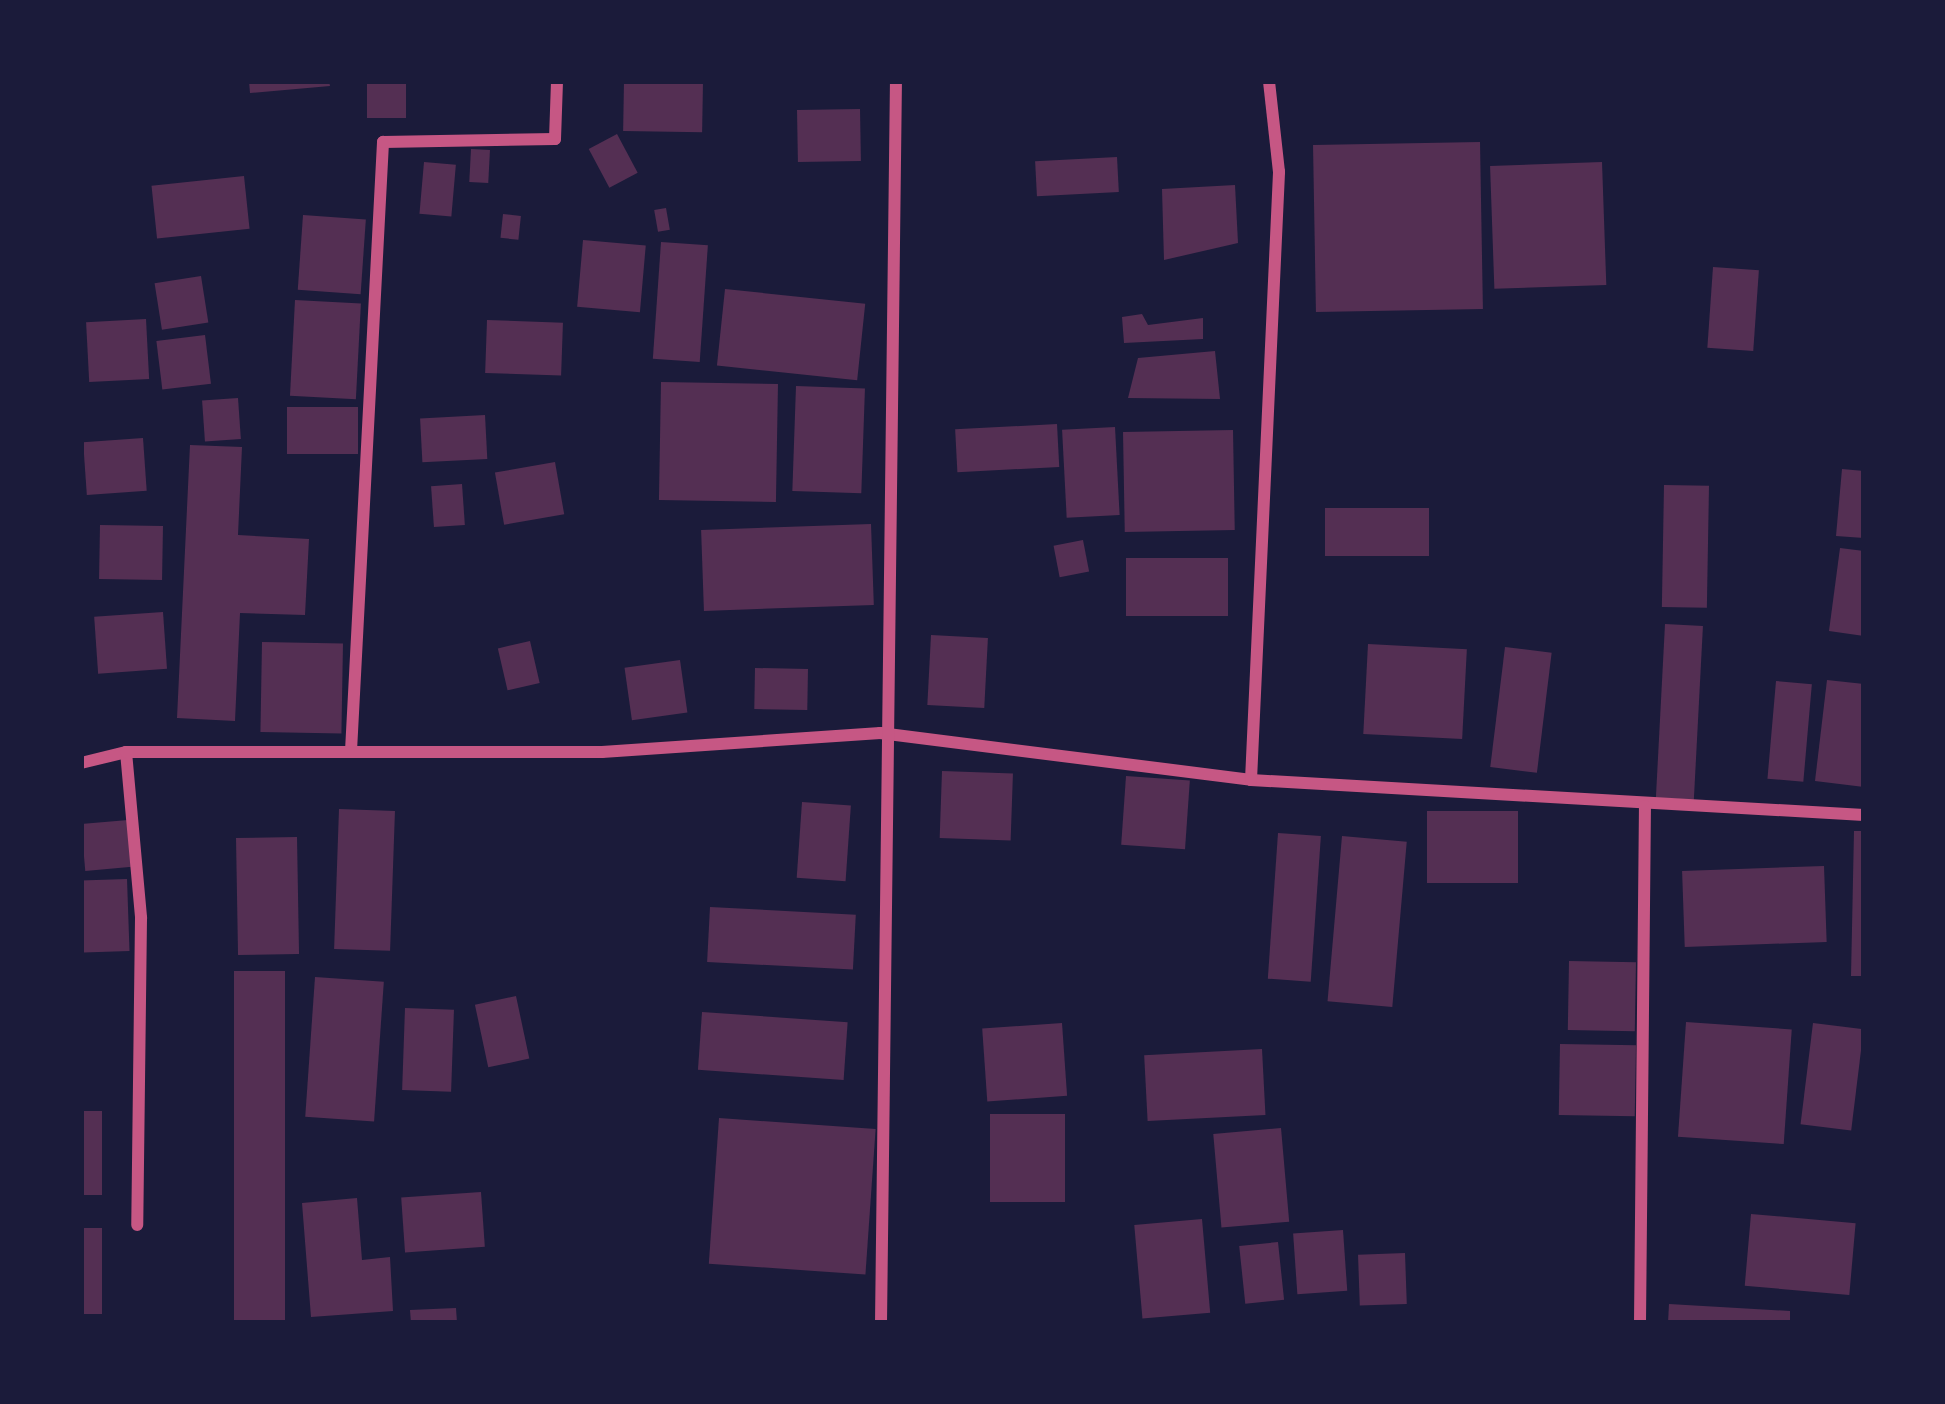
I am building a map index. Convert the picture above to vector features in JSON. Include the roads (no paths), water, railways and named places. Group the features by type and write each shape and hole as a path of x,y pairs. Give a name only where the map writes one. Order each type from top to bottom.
{"street":[{"path":"351,751 383,142 555,139 557,81"},
{"path":"881,1323 880,733 896,81"},
{"path":"1252,780 1280,172 1269,81"},
{"path":"81,764 126,752 602,752 880,733 1252,780 1864,815"},
{"path":"126,752 141,918 137,1225"},
{"path":"1640,1323 1645,806"}]}
